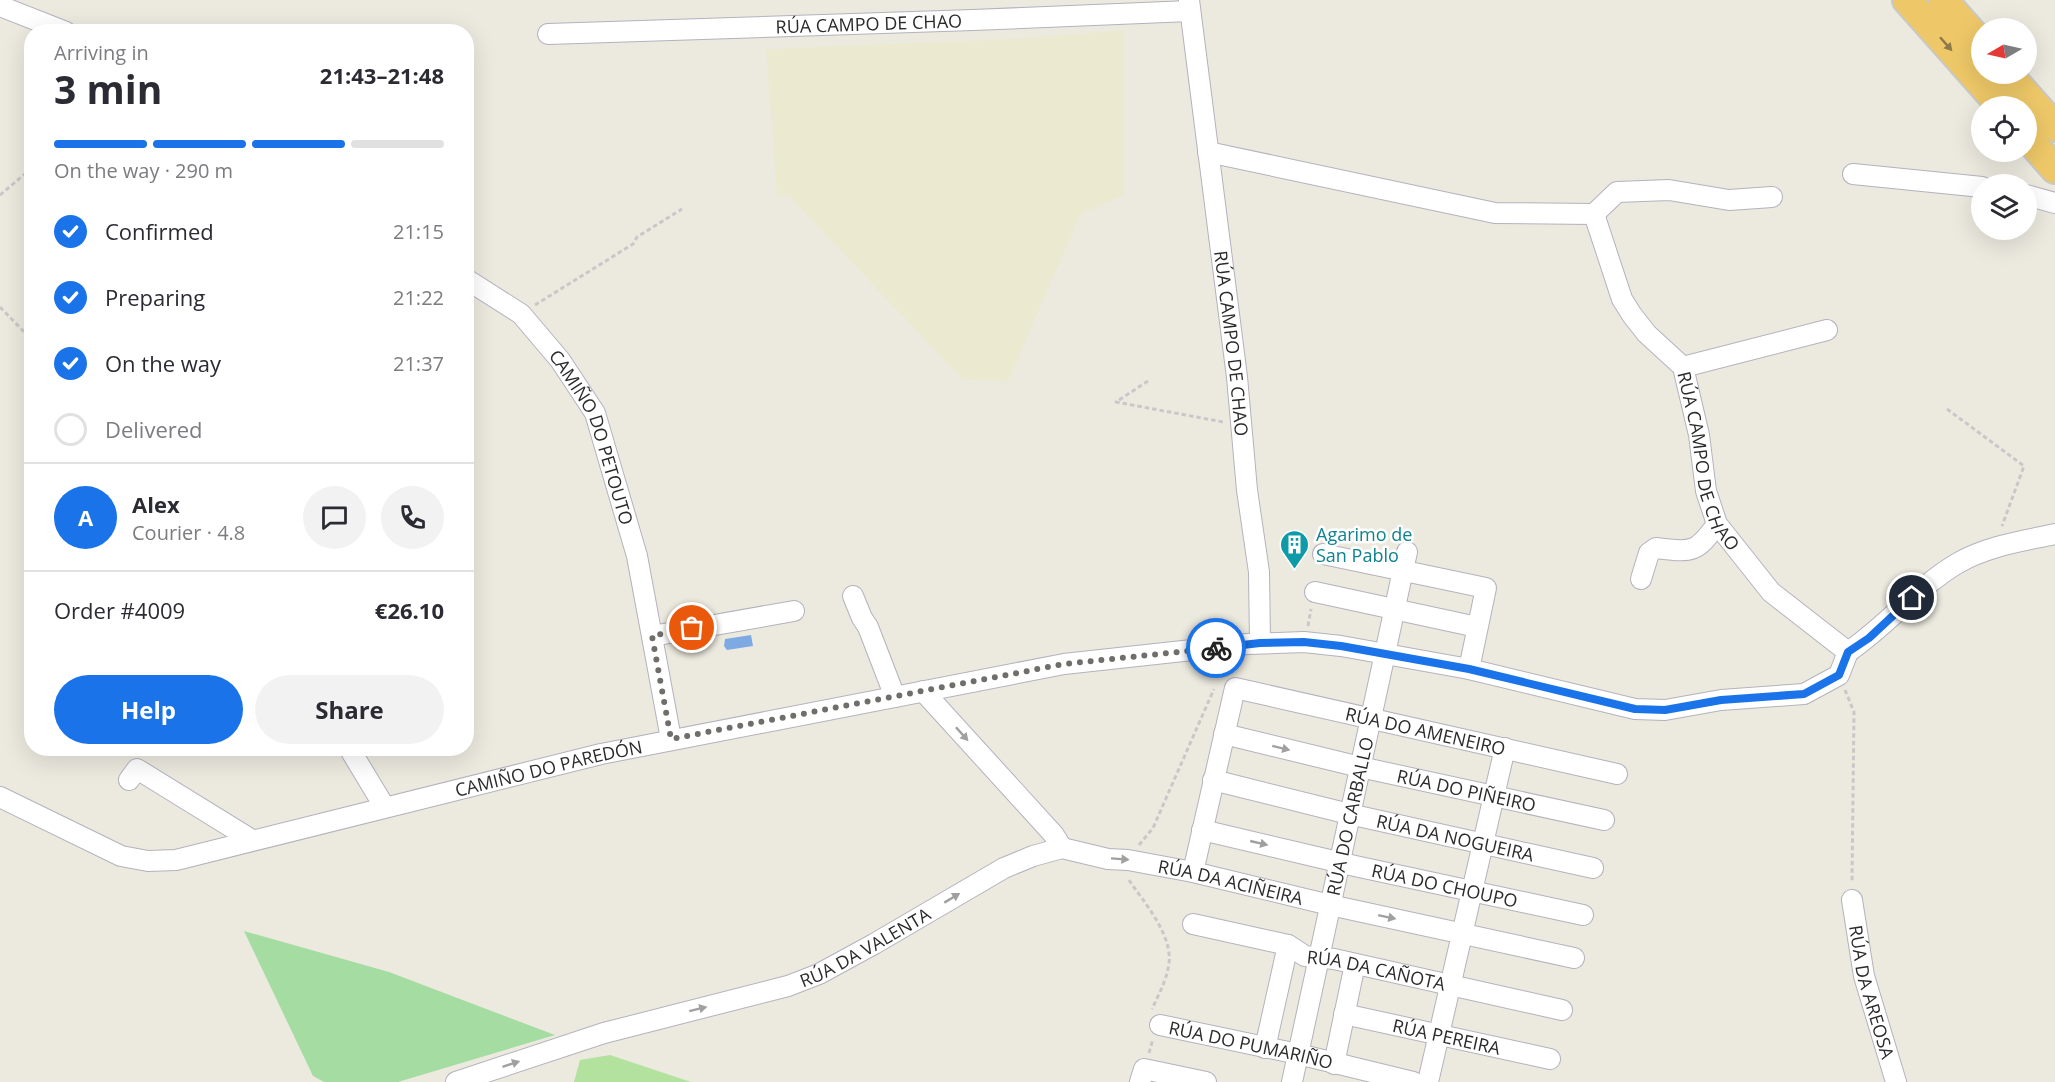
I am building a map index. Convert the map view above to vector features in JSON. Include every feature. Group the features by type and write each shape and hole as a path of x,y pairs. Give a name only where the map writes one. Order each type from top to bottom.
{"highway":[{"path":"1907,0 1992,96"},
{"path":"1943,0 1971,32"},
{"path":"2017,84 2055,127"},
{"path":"2037,149 2055,169"}],"street":[{"name":"RÚA CAMPO DE CHAO","path":"548,34 973,20 1190,5 1240,404 1247,490 1259,573 1260,643"},
{"path":"0,6 46,24"},
{"path":"1208,152 1495,213 1594,214 1617,192 1669,190 1729,200 1772,197"},
{"path":"1853,174 1971,186"},
{"path":"2037,198 2055,203"},
{"name":"RÚA CAMPO DE CHAO","path":"1594,214 1622,299 1647,334 1683,367 1699,435 1706,491 1717,524 1771,592 1848,652"},
{"name":"CAMIÑO DO PETOUTO","path":"474,284 521,314 560,360 595,413 637,556 671,739"},
{"path":"1683,367 1827,330"},
{"path":"1641,579 1649,554 1656,548 1692,550 1704,543 1717,524"},
{"path":"1839,675 1848,652 1869,638 1927,584 1960,562 1994,548 2055,534"},
{"path":"1323,554 1405,562 1486,588 1469,669"},
{"name":"RÚA DO CARBALLO","path":"1292,1082 1405,562"},
{"path":"1314,592 1477,627"},
{"path":"853,596 868,627 895,697"},
{"path":"652,636 794,611"},
{"name":"CAMIÑO DO PAREDÓN","path":"0,797 121,856 148,861 176,860 384,806 601,754 1064,664 1260,643 1304,642 1341,646 1469,669 1635,709 1665,710 1721,700 1804,694 1839,675"},
{"path":"1193,872 1224,734 1225,688"},
{"name":"RÚA DO AMENEIRO","path":"1225,688 1371,717 1617,774"},
{"path":"923,691 1054,835 1062,848"},
{"name":"RÚA DO PIÑEIRO","path":"1224,734 1360,767 1604,820"},
{"path":"1428,1082 1505,748"},
{"path":"354,756 384,806"},
{"path":"129,780 137,769 252,840"},
{"name":"RÚA DA NOGUEIRA","path":"1213,780 1349,814 1593,868"},
{"name":"RÚA DO CHOUPO","path":"1202,830 1583,915"},
{"name":"RÚA DA ACIÑEIRA","path":"1062,848 1193,872 1330,905 1574,958"},
{"name":"RÚA DA VALENTA","path":"456,1082 604,1033 788,986 819,974 874,944 1004,868 1033,856 1062,848"},
{"name":"RÚA DA AREOSA","path":"1852,900 1864,976 1896,1082"},
{"name":"RÚA DA CAÑOTA","path":"1193,924 1288,945 1305,956 1355,964 1562,1010"},
{"path":"1265,1048 1288,945"},
{"path":"1334,1064 1355,964"},
{"name":"RÚA PEREIRA","path":"1344,1014 1550,1059"},
{"name":"RÚA DO PUMARIÑO","path":"1155,1020 1413,1082"},
{"path":"1142,1075 1206,1082"}],"path":[{"path":"0,195 24,175"},
{"path":"521,314 633,244 637,237 682,209"},
{"path":"0,308 24,332"},
{"path":"1148,381 1116,402 1229,423 1240,404"},
{"path":"1947,409 2024,466 1994,548"},
{"path":"1839,675 1854,712 1852,900"},
{"path":"1142,1075 1155,1034 1155,1020 1169,968 1168,947 1161,929 1118,859 1153,828 1225,688"}],"shaded area":[{"path":"1124,30 1124,195 1081,214 1008,381 963,380 789,196 777,196 766,49 1012,39"}],"green space":[{"path":"244,931 389,972 555,1035 398,1082 324,1082 313,1076"},
{"path":"610,1055 691,1082 574,1082 580,1060"}],"water":[{"path":"751,635 753,646 727,650 724,646 725,639"}],"way so far":[{"path":"692,628 652,636 671,739 1064,664 1216,648"}],"place":[{"name":"Agarimo de San Pablo","path":"1295,570"}],"route":[{"path":"1216,648 1260,643 1304,642 1341,646 1469,669 1635,709 1665,710 1721,700 1804,694 1822,686 1839,675 1848,652 1869,638 1912,598"}]}
